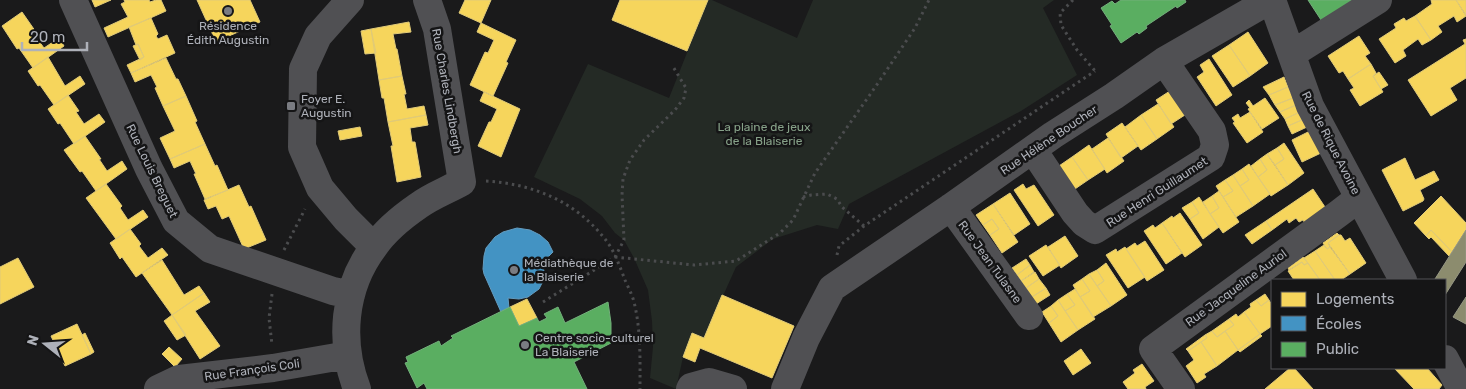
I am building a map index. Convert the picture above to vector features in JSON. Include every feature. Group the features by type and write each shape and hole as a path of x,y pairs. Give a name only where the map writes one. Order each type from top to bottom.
{"street":[{"name":"Rue Louis Breguet","path":"73,0 149,169 176,221 210,249 333,291 351,295"},
{"path":"350,0 318,36 304,69 302,147 320,188 346,219 374,247"},
{"name":"Rue Charles Lindbergh","path":"427,0 438,29 462,182"},
{"name":"Rue de Rique Avoine","path":"1271,0 1310,106 1402,279"},
{"name":"Rue Hélène Boucher","path":"840,282 1164,61 1271,0"},
{"path":"1292,54 1378,0"},
{"name":"Rue Henri Guillaumet","path":"1033,150 1075,213 1084,224 1095,230 1187,174 1211,157 1215,145 1212,131 1164,61"},
{"path":"357,389 348,355 345,333 351,295 361,269 374,247 395,224 420,204 462,182"},
{"name":"Rue Jacqueline Auriol","path":"1181,389 1153,349 1359,198"},
{"name":"Rue Jean Tulasne","path":"951,208 1029,316"},
{"path":"785,389 806,338 840,282"},
{"name":"Rue François Coli","path":"158,389 179,379 276,378 348,355"},
{"path":"1446,361 1461,389 1466,383"},
{"path":"690,389 709,382 733,389"}],"path":[{"path":"615,257 694,265 736,261 780,233 793,220 815,173 915,28 929,0"},
{"path":"1073,0 1060,13 1061,25 1077,50 1114,96"},
{"path":"543,302 615,257 624,240 623,179 630,160 644,140 675,110 684,98 686,88 672,65"},
{"path":"840,282 837,257 839,246 864,226 1095,71"},
{"path":"462,182 473,180 497,182 529,188 557,198 580,214 606,240 621,269 634,301 640,350 640,389"},
{"path":"803,197 827,194 837,200 842,207 864,226"}],"green space":[{"name":"La plaine de jeux de la Blaiserie","path":"708,0 712,0 797,38 813,0 1054,0 1043,8 1077,75 1021,111 849,204 838,229 817,225 773,239 736,267 704,338 692,334 683,357 676,389 650,378 653,347 648,290 624,240 615,233 602,216 580,199 534,177 588,64 669,98"}],"building: Logements":[{"path":"92,0 111,0 95,7"},
{"path":"124,0 149,0 150,2 161,0 166,11 108,37 104,28 128,17 121,4 125,2"},
{"name":"Résidence Édith Augustin","path":"197,0 250,0 260,22 216,42"},
{"path":"465,0 491,0 481,23 459,13"},
{"path":"620,0 708,0 687,51 612,20"},
{"path":"1431,0 1456,0 1466,16 1457,22 1454,16 1438,26 1442,32 1431,40 1415,16 1432,4"},
{"path":"1456,0 1466,0 1466,15"},
{"path":"22,12 38,35 36,37 44,48 59,38 64,46 33,68 19,48 17,49 2,26"},
{"path":"1415,16 1431,40 1422,45 1418,39 1403,50 1406,56 1395,63 1379,39 1396,28 1394,24 1404,18 1406,21"},
{"path":"151,18 158,34 156,36 158,39 167,35 175,53 131,73 127,65 144,57 138,44 136,45 129,27"},
{"path":"409,22 411,32 393,34 402,76 379,80 371,29"},
{"path":"481,23 516,40 493,96 470,85 485,52 488,53 494,40 477,32"},
{"path":"371,29 376,53 365,54 361,31"},
{"path":"1248,32 1268,63 1250,76 1229,45"},
{"path":"1359,36 1370,53 1365,56 1371,64 1348,79 1343,71 1339,73 1328,56"},
{"path":"1466,39 1466,78 1450,88 1457,100 1431,116 1408,80 1465,44 1463,40"},
{"path":"138,44 144,57 140,60 133,46"},
{"path":"1229,45 1250,76 1233,87 1212,56"},
{"path":"48,57 65,86 80,76 85,84 54,105 28,71"},
{"path":"166,58 186,96 163,106 151,75 135,82 131,73"},
{"path":"1209,59 1232,95 1216,106 1197,77 1204,72 1200,65"},
{"path":"1371,64 1376,73 1373,76 1383,92 1360,106 1350,90 1354,88 1348,79"},
{"path":"1379,72 1388,85 1381,89 1373,76"},
{"path":"402,76 407,109 424,106 426,115 388,122 379,80"},
{"path":"1284,77 1288,87 1269,95 1263,87"},
{"path":"1288,87 1293,98 1275,105 1269,95"},
{"path":"1173,89 1188,113 1171,124 1156,100"},
{"path":"484,92 520,109 501,157 478,146 497,109 480,101"},
{"path":"68,95 79,111 76,112 84,124 99,114 105,122 74,144 48,109"},
{"path":"186,96 205,144 170,159 160,138 175,131 163,106"},
{"path":"1265,98 1279,118 1262,129 1246,103 1249,100 1253,106"},
{"path":"1293,98 1296,105 1280,112 1275,105"},
{"path":"1158,104 1174,127 1157,139 1141,115"},
{"path":"1296,105 1300,112 1285,119 1280,112"},
{"path":"1250,112 1263,132 1247,143 1233,123 1235,122 1232,118 1238,114 1240,118"},
{"path":"1300,112 1304,119 1288,126 1285,119"},
{"path":"426,115 428,125 410,128 412,142 415,142 421,177 397,182 388,122"},
{"path":"1141,115 1157,139 1141,150 1125,127"},
{"path":"1304,119 1307,127 1292,134 1288,126"},
{"path":"1122,123 1138,146 1121,158 1106,134"},
{"path":"360,127 362,136 340,140 338,131"},
{"path":"1310,131 1321,153 1302,162 1292,140"},
{"path":"85,136 107,171 122,161 127,169 96,191 64,150"},
{"path":"1108,138 1124,161 1107,173 1092,149"},
{"path":"1284,143 1304,173 1288,185 1275,165 1284,159 1277,148"},
{"path":"205,144 228,190 205,199 190,161 174,168 170,159"},
{"path":"1089,145 1105,169 1088,180 1072,157"},
{"path":"1277,148 1284,159 1275,165 1267,154"},
{"path":"1267,154 1288,185 1271,196 1258,177 1267,170 1260,159"},
{"path":"1072,157 1088,180 1072,191 1056,168"},
{"path":"1405,158 1415,180 1434,171 1439,180 1420,190 1423,201 1403,211 1382,170"},
{"path":"1260,159 1267,170 1258,177 1251,166"},
{"path":"1249,164 1270,194 1253,206 1240,186 1249,180 1242,169"},
{"path":"1242,169 1249,180 1240,186 1233,175"},
{"path":"1233,175 1253,206 1236,217 1223,197 1233,191 1225,180"},
{"path":"1225,180 1233,191 1223,197 1216,186"},
{"path":"106,184 122,206 120,208 128,220 143,210 148,217 116,239 86,198"},
{"path":"1023,184 1026,189 1034,185 1054,215 1038,226 1014,190"},
{"path":"239,185 249,207 251,206 266,240 244,249 229,216 222,219 216,206 208,209 204,200"},
{"path":"1313,189 1327,210 1306,225 1303,220 1299,222 1296,218 1289,223 1287,219 1272,230 1266,221"},
{"path":"1219,191 1239,222 1223,233 1210,214 1219,208 1212,196"},
{"path":"1010,193 1030,224 1014,235 993,204"},
{"path":"1212,196 1219,208 1210,214 1203,202"},
{"path":"1441,196 1466,223 1466,230 1452,252 1431,230 1426,236 1414,223"},
{"path":"1199,197 1219,227 1203,239 1190,219 1199,213 1192,202"},
{"path":"1192,202 1199,213 1190,219 1182,208"},
{"path":"993,204 1018,242 1002,253 990,235 999,229 992,219 983,225 976,215"},
{"path":"1180,213 1202,245 1185,257 1162,223"},
{"path":"992,219 999,229 990,235 983,225"},
{"path":"1266,221 1272,230 1252,244 1245,235"},
{"path":"1162,223 1182,253 1166,264 1144,231 1153,225 1155,228"},
{"path":"130,229 148,258 162,248 168,255 136,277 122,257 120,259 110,243"},
{"path":"1431,230 1452,252 1449,256 1431,237 1429,239 1426,236"},
{"path":"1337,233 1339,235 1328,243 1330,247 1327,249 1323,243"},
{"path":"1339,235 1345,241 1350,238 1366,263 1350,274 1328,243"},
{"path":"1065,236 1078,256 1061,268 1048,247"},
{"path":"1145,241 1164,270 1147,281 1126,249 1135,243 1137,246"},
{"path":"1046,245 1060,265 1043,276 1029,256"},
{"path":"1324,245 1327,249 1330,247 1350,274 1342,279 1334,279 1315,251"},
{"path":"1125,247 1145,277 1128,288 1106,255 1116,249 1117,252"},
{"path":"1315,251 1334,279 1319,279 1304,258"},
{"path":"1303,257 1308,263 1304,265 1302,262 1289,270 1288,268"},
{"path":"18,258 34,287 0,304 0,267"},
{"path":"1026,259 1030,265 1017,275 1012,268"},
{"path":"162,260 184,295 199,286 204,293 172,315 142,273"},
{"path":"1302,262 1304,265 1308,263 1319,279 1293,279 1288,271"},
{"path":"1106,263 1127,295 1111,306 1097,286 1104,281 1097,270"},
{"path":"1030,265 1034,272 1021,281 1017,275"},
{"path":"1097,270 1104,281 1097,286 1089,274"},
{"path":"1035,272 1039,279 1026,288 1021,281"},
{"path":"1089,274 1111,306 1093,317 1080,297 1090,291 1082,279"},
{"path":"1039,279 1046,288 1032,297 1026,288"},
{"path":"1082,279 1090,291 1080,297 1073,285"},
{"path":"1046,288 1050,295 1036,304 1032,297"},
{"path":"1075,289 1095,319 1078,330 1065,311 1075,305 1067,294"},
{"path":"204,293 210,302 195,311 220,346 200,359 172,315"},
{"path":"1067,294 1075,305 1065,311 1058,300"},
{"path":"1265,294 1269,300 1261,306 1256,300"},
{"path":"722,295 794,326 772,378 700,348 695,362 683,357 692,333 704,338"},
{"path":"527,299 537,318 519,326 510,307"},
{"path":"1058,300 1078,330 1061,342 1049,323 1058,316 1051,306"},
{"path":"1256,300 1261,306 1269,300 1271,303 1271,327 1260,334 1244,312 1251,307 1250,304"},
{"path":"1051,306 1058,316 1049,323 1042,312"},
{"path":"1244,312 1260,334 1238,350 1225,331 1234,325 1229,319 1236,314 1238,317"},
{"path":"172,315 186,335 177,340 164,321"},
{"path":"1229,319 1234,325 1217,337 1212,331"},
{"path":"77,324 91,354 65,366 51,336"},
{"path":"1212,331 1217,337 1225,331 1238,350 1217,366 1201,342 1207,338 1205,335"},
{"path":"85,333 94,352 91,354 82,335"},
{"path":"1260,334 1262,336 1240,352 1238,350"},
{"path":"1205,335 1207,338 1188,351 1186,349"},
{"path":"1201,342 1217,366 1204,374 1206,377 1197,383 1186,366 1194,360 1188,351"},
{"path":"169,347 182,359 175,367 162,354"},
{"path":"1081,349 1091,363 1073,375 1064,361"},
{"path":"1142,364 1154,381 1145,387 1146,389 1128,389 1123,382 1135,373 1133,370"},
{"path":"1289,369 1295,369 1313,389 1265,389"},
{"path":"1395,369 1428,369 1442,385 1439,389 1414,389"}],"building: Écoles":[{"name":"Médiathèque de la Blaiserie","path":"517,228 530,230 540,235 548,242 553,252 542,263 544,271 543,281 539,289 528,297 519,299 508,298 509,308 501,312 484,274 484,256 486,248 495,237 503,232"}],"building: Public":[{"path":"1121,0 1185,0 1186,2 1177,8 1176,6 1146,26 1147,28 1139,34 1137,32 1121,43 1101,8 1112,1 1115,4"},
{"path":"1308,0 1356,0 1323,23"},
{"name":"Centre socio-culturel La Blaiserie","path":"608,302 611,343 574,362 587,389 427,389 424,383 417,388 405,363 408,362 406,357 439,341 441,346 453,338 451,336 510,307 519,326 537,318 539,322 547,318 544,314 558,307 565,323"}],"building: Industrie":[{"path":"1466,230 1466,262 1446,293 1446,279 1435,279"},
{"path":"1466,297 1466,324 1453,317"}],"place":[{"name":"Résidence Édith Augustin","path":"228,11"},
{"name":"Foyer E. Augustin","path":"291,106"},
{"name":"Médiathèque de la Blaiserie","path":"514,270"},
{"name":"Centre socio-culturel La Blaiserie","path":"525,345"}]}
